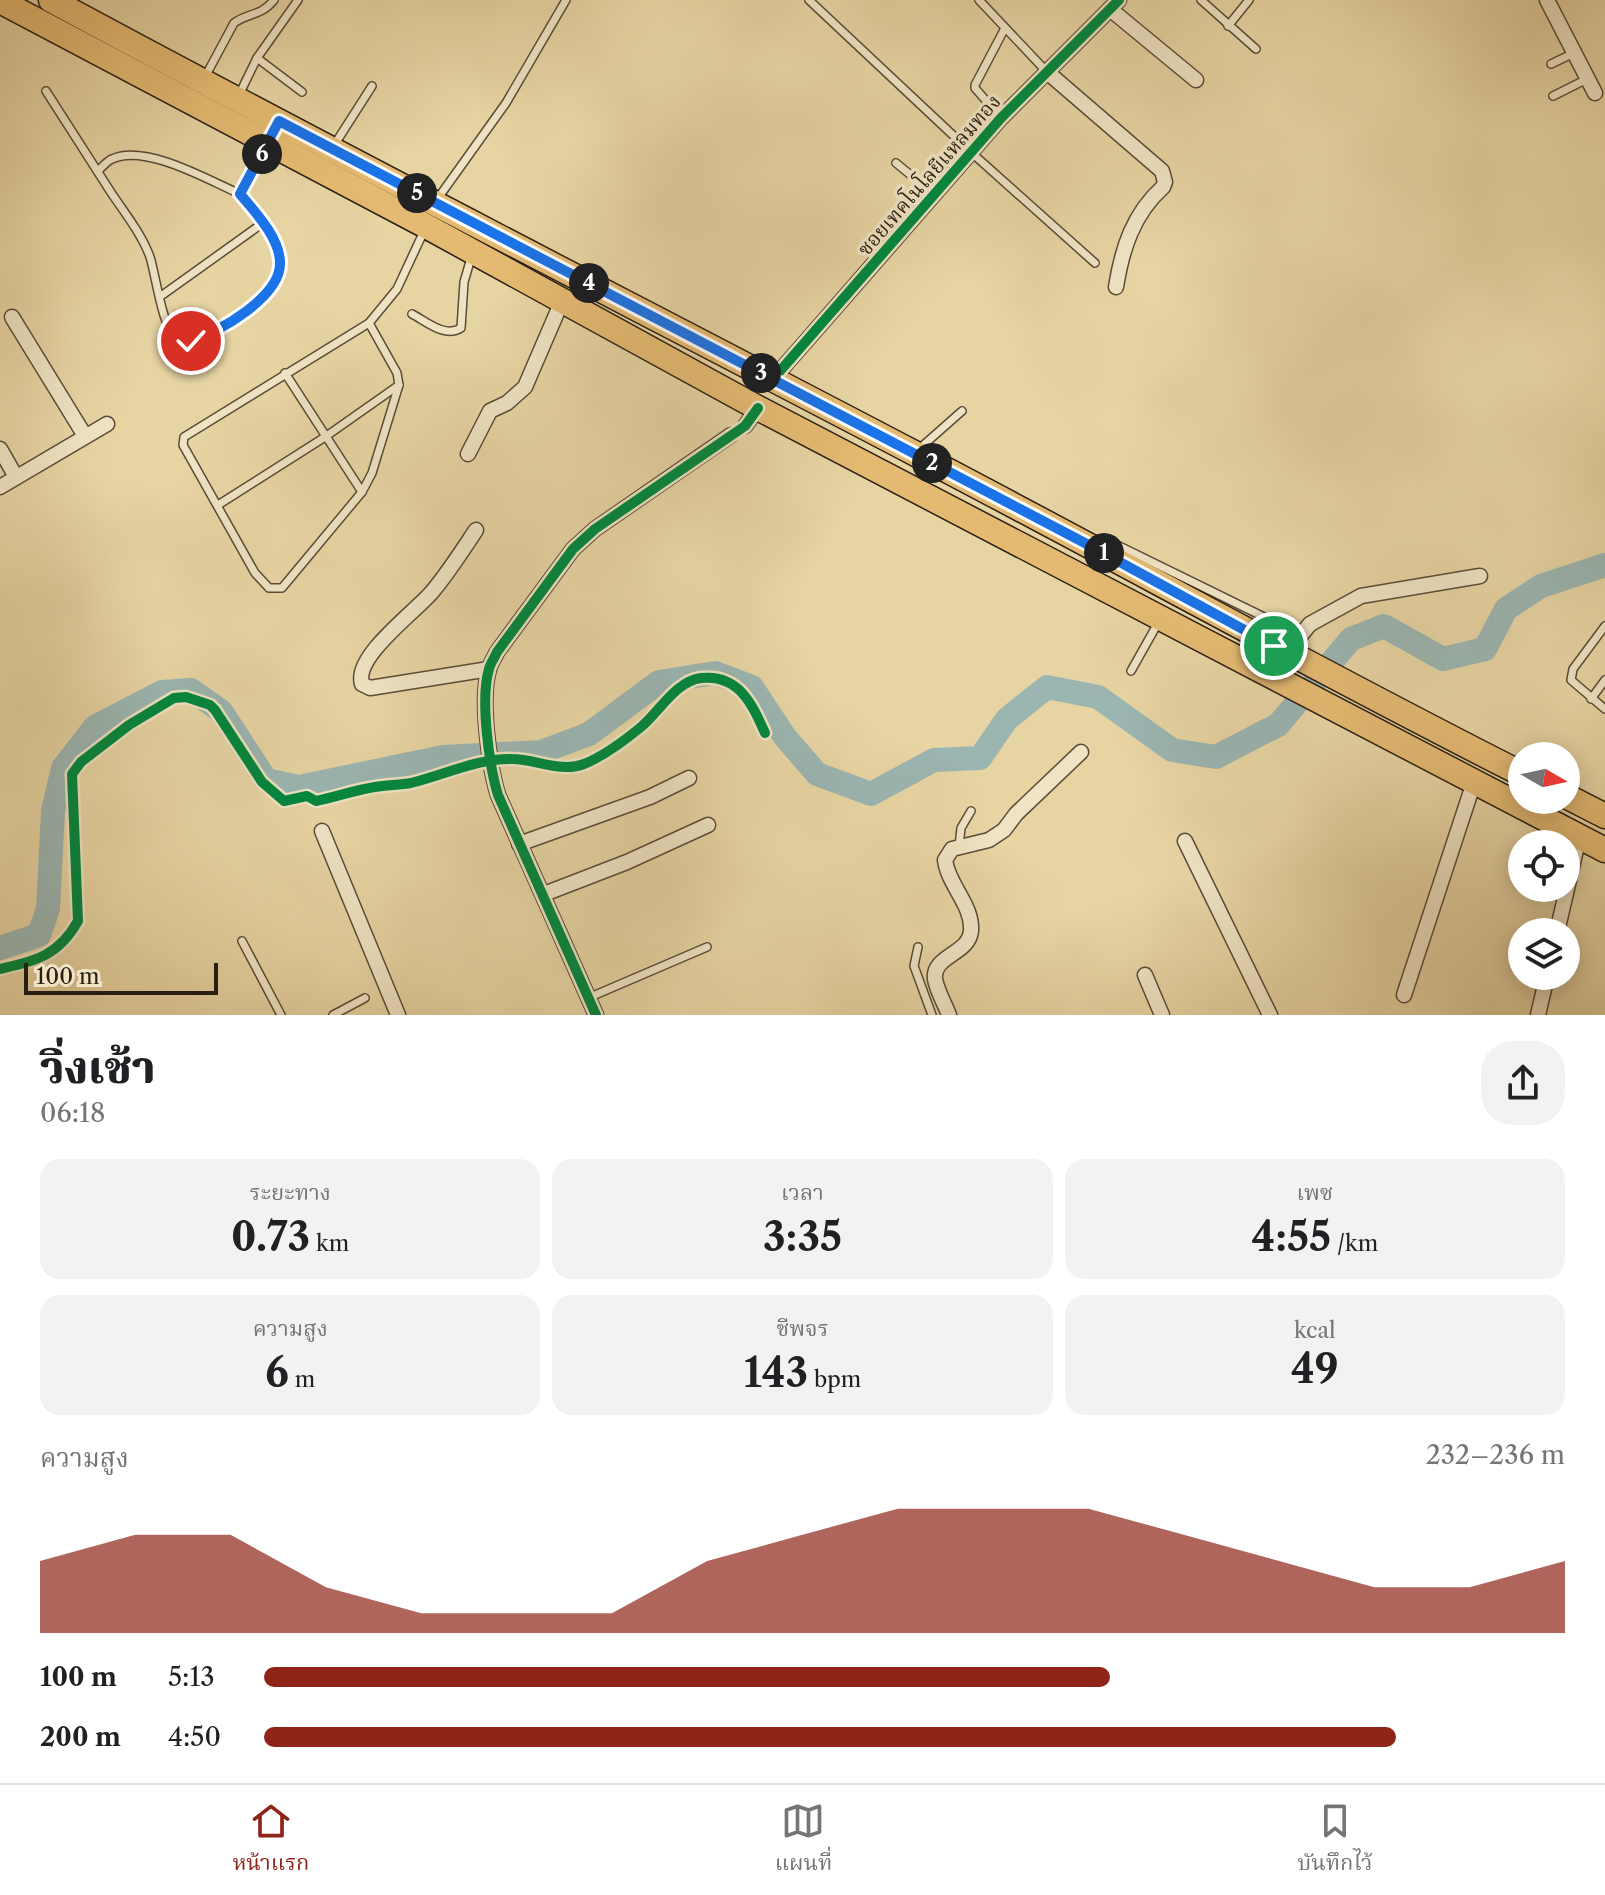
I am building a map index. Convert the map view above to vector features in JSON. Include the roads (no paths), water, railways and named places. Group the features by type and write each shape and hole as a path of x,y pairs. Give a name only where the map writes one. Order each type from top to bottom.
{"main road":[{"path":"51,0 332,148 430,214 473,252 562,301 752,417 1161,617 1566,830"},
{"path":"3,9 267,143 430,214 773,379 1508,767"},
{"path":"267,143 279,121"},
{"path":"1580,803 1605,816"},
{"path":"1580,838 1605,850"}],"street":[{"path":"1547,0 1595,93"},
{"name":"ซอยเทคโนโลยีแหลมทอง","path":"773,379 973,154 1001,118 1114,4"},
{"path":"1114,4 1196,80"},
{"path":"1046,71 1164,176 1163,187 1150,198 1138,216 1122,250 1116,287"},
{"path":"468,454 490,411 507,403 525,387 562,301"},
{"path":"12,317 85,436"},
{"path":"0,487 107,424"},
{"path":"596,1015 498,795 491,770 487,725 489,669 497,652 573,549 620,510 731,435"},
{"path":"0,449 16,477"},
{"path":"476,530 431,593 388,635 361,670 360,679 370,688 489,669"},
{"path":"1301,635 1310,624 1361,596 1480,576"},
{"path":"949,1015 935,980 936,970 966,945 971,935 968,912 947,875 945,860 952,849 989,840 1004,830 1016,814 1081,752"},
{"path":"519,844 650,797 689,778"},
{"path":"1404,995 1474,782"},
{"path":"544,894 627,862 708,825"},
{"path":"322,831 398,1015"},
{"path":"1185,841 1270,1015"},
{"path":"1145,975 1162,1015"},
{"path":"1538,1015 1544,990"}],"lane":[{"path":"202,82 234,23 260,13 274,0"},
{"path":"237,99 257,58 298,0"},
{"path":"369,323 397,373 399,385 372,473 362,492 282,588 269,588 255,573 183,445 184,437 369,323 397,289 430,214 506,103 566,0"},
{"path":"809,0 1095,263"},
{"path":"979,0 1046,71"},
{"path":"1201,0 1256,49"},
{"path":"1228,26 1249,0"},
{"path":"1001,118 975,85 1005,28"},
{"path":"1551,64 1574,53"},
{"path":"257,58 302,92"},
{"path":"1553,96 1587,79"},
{"path":"332,148 372,86"},
{"path":"46,91 149,254 167,323 174,337 180,340 198,339 239,319 275,283 279,272 279,252 263,223 240,194 160,160 137,156 110,159 98,171"},
{"path":"240,194 267,143"},
{"path":"896,163 936,195"},
{"path":"161,296 263,223"},
{"path":"412,314 442,330 450,332 461,328 464,282 473,252"},
{"path":"285,373 362,492"},
{"path":"218,505 325,437 399,385"},
{"path":"914,453 962,411"},
{"path":"1083,542 1113,543 1301,635"},
{"path":"1131,671 1161,617"},
{"path":"1605,626 1571,673 1571,680 1605,709"},
{"path":"1591,699 1605,680"},
{"path":"959,847 961,828 971,811"},
{"path":"242,941 281,1015"},
{"path":"588,998 707,947"},
{"path":"918,947 914,966 932,1015"},
{"path":"333,1015 365,998"}],"waterway":[{"path":"0,948 39,935 48,909 53,811 63,768 95,727 162,692 191,690 221,711 266,780 299,787 443,757 541,752 589,734 659,682 715,673 752,687 785,737 817,774 871,794 934,760 980,758 1007,719 1047,687 1098,697 1172,750 1216,757 1278,725 1351,639 1384,626 1443,659 1485,649 1506,609 1541,586 1605,565"}]}
